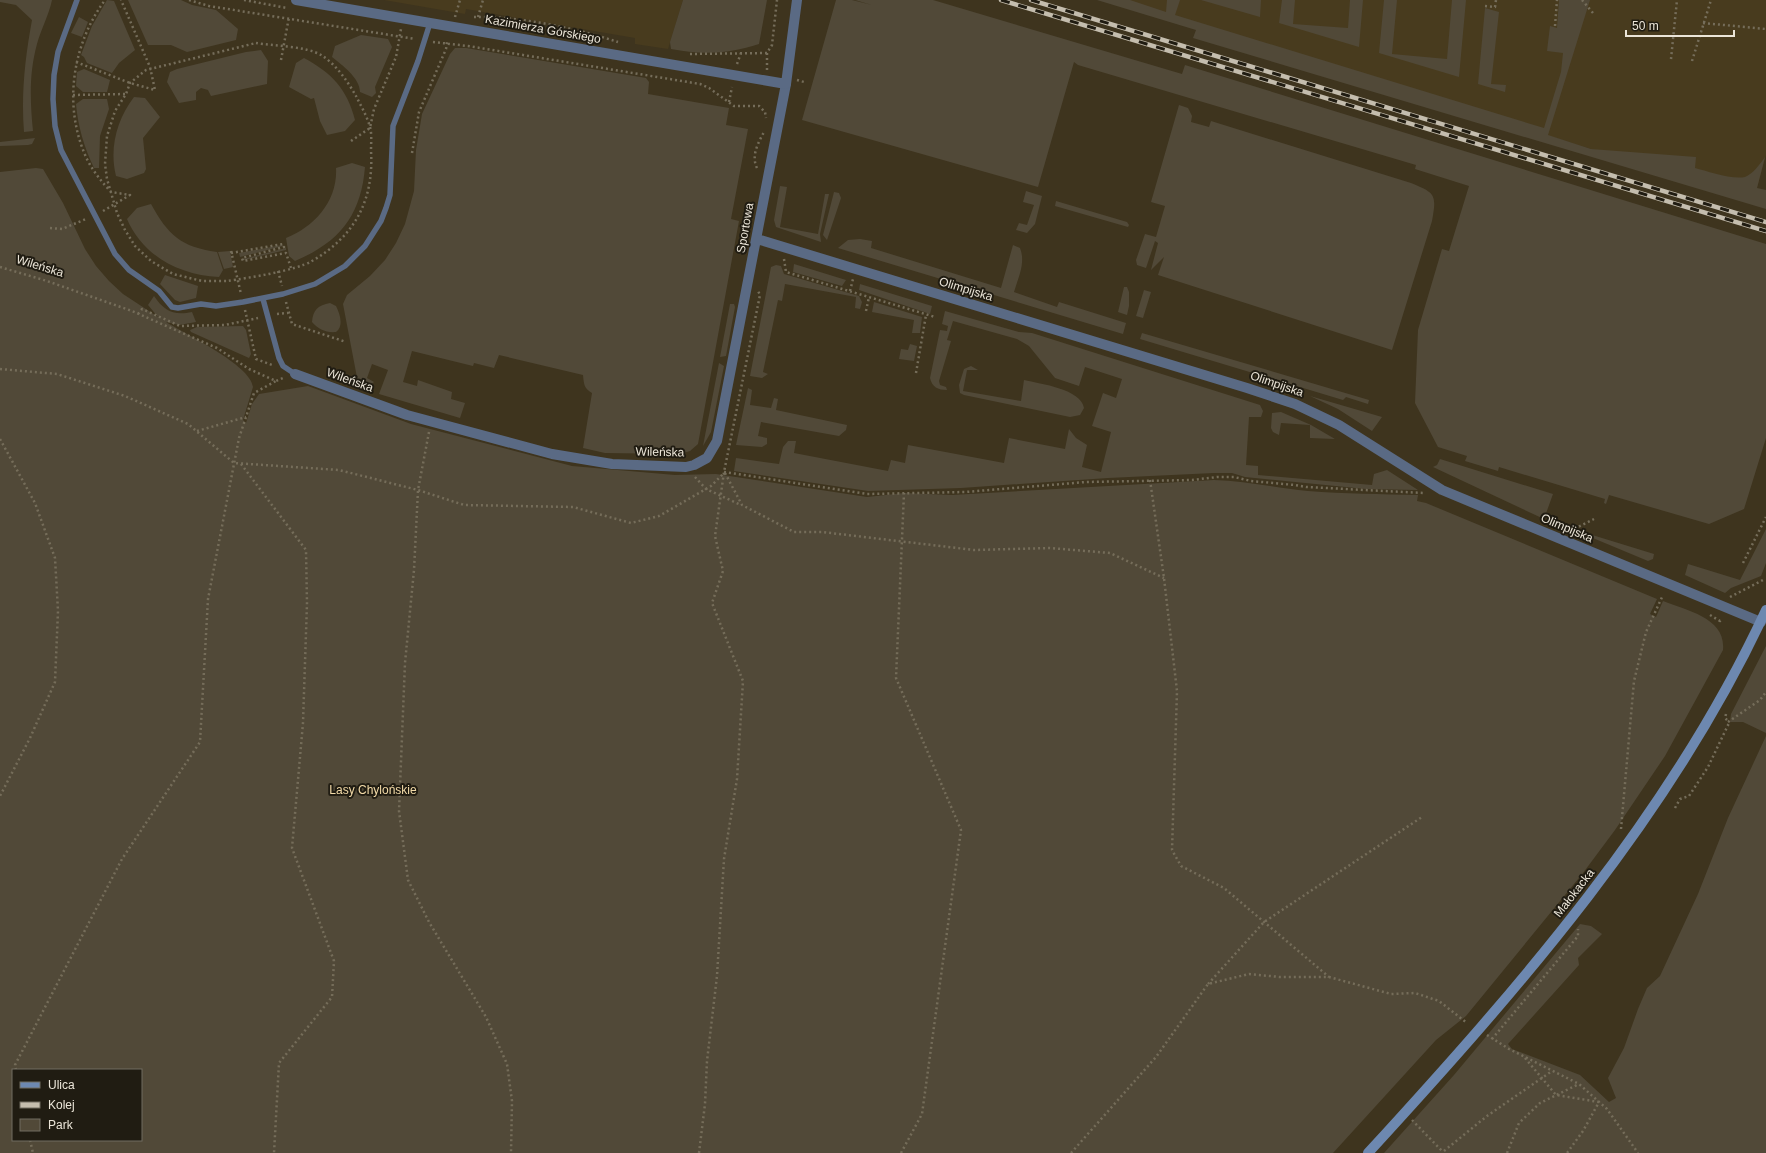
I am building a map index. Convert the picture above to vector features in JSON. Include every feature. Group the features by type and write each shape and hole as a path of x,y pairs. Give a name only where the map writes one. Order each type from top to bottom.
{"main road":[{"name":"Małokacka","path":"1368,1153 1484,1023 1569,922 1619,856 1684,761 1761,622 1766,610"}],"street":[{"name":"Kazimierza Górskiego","path":"296,0 786,84"},
{"name":"Sportowa","path":"707,458 717,441 757,239 786,84 797,0"},
{"name":"Olimpijska","path":"757,239 1247,388 1295,404 1340,425 1442,490 1761,622"},
{"name":"Wileńska","path":"295,374 407,415 560,455 612,464 686,467 694,465 707,458"}],"lane":[{"path":"77,0 58,52 54,75 53,99 55,126 61,150 115,254 129,270 159,291 172,307 178,308 201,304 216,306 262,299 315,284 345,266 365,246 381,221 390,195 393,126 425,41 430,23"},
{"path":"262,299 279,358 283,366 295,374"}],"path":[{"path":"50,228 62,229 95,216 130,195 111,192 94,173 86,158 76,129 72,95 76,62 85,34 104,0"},
{"path":"76,62 130,83 155,90 150,67 121,0"},
{"path":"189,0 209,6 425,41 447,42 700,84 710,88 734,106 741,107 755,105 762,109"},
{"path":"454,18 460,0"},
{"path":"478,17 484,0"},
{"path":"767,70 767,53 772,45 777,0"},
{"path":"1485,6 1495,7 1496,0"},
{"path":"1555,26 1557,0"},
{"path":"1582,0 1593,13"},
{"path":"1671,59 1677,0"},
{"path":"1692,61 1711,0"},
{"path":"448,16 462,18"},
{"path":"470,17 490,16 581,31 622,43"},
{"path":"281,60 289,18"},
{"path":"370,128 350,85 336,68 321,55 256,43 150,67 130,83 126,94 115,111 107,136 105,164 111,192 125,230 135,246 150,260 173,274 202,282 217,282 236,280 311,262 336,245 353,226 361,212 368,192 372,169 370,128 374,109 396,57 403,18"},
{"path":"1703,23 1766,29"},
{"path":"412,153 418,112 446,49 447,42"},
{"path":"686,54 767,53"},
{"path":"735,68 741,54"},
{"path":"729,102 733,81"},
{"path":"72,95 126,94"},
{"path":"351,140 370,128"},
{"path":"275,366 256,359 248,320 236,280 231,252 283,244 284,247 242,258 243,261 286,253 291,268"},
{"path":"786,249 783,260 786,272 935,317"},
{"name":"Wileńska","path":"0,267 47,281 138,314 217,348 248,369 276,381"},
{"path":"278,271 292,324 346,342"},
{"path":"850,291 853,279"},
{"path":"699,1153 705,1104 707,1061 717,976 724,859 737,779 743,681 712,603 723,571 715,536 724,472 760,295 759,291 755,290"},
{"path":"866,311 869,297"},
{"path":"138,314 142,309 180,326 225,325 248,320"},
{"path":"916,373 926,314"},
{"path":"0,369 57,374 125,396 188,424 234,463 339,470 418,490 464,505 573,507 631,523 659,516 706,489 724,472"},
{"path":"16,1069 15,1065 122,859 200,742 208,599 239,438 254,393 276,381 295,374"},
{"path":"196,431 246,416"},
{"path":"431,422 418,490 414,570 405,663 401,731 399,811 408,880 428,922 486,1017 507,1064 512,1101 511,1153"},
{"path":"0,439 34,503 56,558 58,611 55,682 30,738 0,796"},
{"path":"240,464 306,550 307,603 303,723 292,848 334,961 332,997 279,1062 274,1153"},
{"path":"686,467 706,489 742,505 794,532 822,532 974,550 1050,548 1110,553 1164,578"},
{"path":"724,472 867,494 965,492 1086,482 1234,477 1251,481 1295,485 1306,488 1371,492 1424,493"},
{"path":"724,472 742,505"},
{"path":"1150,480 1164,578 1177,691 1172,850 1181,866 1224,888 1329,977"},
{"path":"901,1153 922,1114 961,830 896,678 904,493"},
{"path":"1743,564 1766,517"},
{"path":"1569,531 1594,519"},
{"path":"1730,598 1732,595 1763,580"},
{"path":"1622,829 1634,681 1646,632 1663,595"},
{"path":"1675,808 1680,799 1689,796 1708,767 1728,722 1760,700 1766,692"},
{"path":"1726,714 1724,718 1728,722"},
{"path":"1071,1153 1156,1057 1208,984 1264,922 1422,817"},
{"path":"1578,929 1578,936 1492,1039 1524,1057 1579,1084 1607,1109 1638,1153"},
{"path":"1208,984 1249,974 1280,977 1329,977 1391,994 1415,993 1439,1001 1467,1023"},
{"path":"1524,1057 1556,1095 1599,1102"},
{"path":"1405,1113 1443,1152 1487,1116 1552,1071"},
{"path":"1507,1153 1519,1123 1540,1103 1579,1084"},
{"path":"1567,1153 1583,1130 1599,1102"},
{"path":"30,1141 33,1153"}],"shaded area":[{"path":"384,0 683,0 668,49 635,44 635,38 466,9 465,14"},
{"path":"1111,0 1766,0 1766,155 1757,188 1591,149"}],"green space":[{"path":"0,0 52,0 34,55 31,76 33,131 24,132 23,118 23,90 27,48 32,20 16,5 0,2"},
{"path":"107,0 114,1 135,50 119,63 112,73 87,63 81,55 92,26"},
{"path":"128,0 181,0 192,5 216,10 238,29 236,40 187,52 171,45 148,45"},
{"path":"683,0 767,0 759,44 726,52 704,53 671,49 670,42"},
{"path":"836,0 852,0 872,5 855,0 933,0 1182,74 1185,65 1766,244 1766,438 1744,509 1709,524 1609,495 1606,504 1604,503 1605,499 1499,467 1498,471 1465,461 1467,456 1438,447 1415,403 1418,330 1442,249 1449,251 1469,186 1415,169 1416,165 1078,65 1074,62 1038,187 802,120"},
{"path":"1097,0 1130,0 1166,12 1167,0 1180,0 1175,15 1544,128 1561,72 1563,53 1547,51 1550,26 1557,28 1559,0 1590,0 1548,135 1591,149 1696,157 1695,168 1720,175 1740,178 1751,174 1765,157 1757,188 1766,190 1766,209 1193,38 1196,30"},
{"path":"1201,0 1261,0 1260,17"},
{"path":"1282,0 1295,0 1293,24 1348,28 1350,0 1363,0 1359,47 1279,23"},
{"path":"1384,0 1397,0 1392,54 1447,59 1452,0 1466,0 1459,77 1379,53"},
{"path":"1485,8 1499,12 1491,84 1506,85 1505,92 1478,84"},
{"path":"79,17 88,22 82,37 71,33"},
{"path":"361,35 388,39 392,47 375,87 376,93 372,97 360,92 354,77 332,57 335,46"},
{"path":"455,48 466,48 646,78 649,82 648,94 729,108 726,125 748,129 731,219 739,221 698,444 690,451 680,454 605,453 583,448 592,393 585,386 583,375 499,355 494,368 474,363 473,366 412,351 403,382 417,386 418,380 452,392 451,399 465,403 460,418 379,394 388,370 372,364 367,378 374,382 366,389 359,388 343,304 347,295 370,276 385,260 396,243 405,224 414,191 416,150 422,114 450,54"},
{"path":"261,50 268,61 267,84 211,96 208,90 201,88 196,92 196,100 179,103 167,82 170,72 177,69 246,52"},
{"path":"304,58 330,76 348,99 355,120 345,131 327,135 320,121 314,98 311,99 289,87 296,63"},
{"path":"84,69 110,80 107,92 83,92 76,86 77,72"},
{"path":"134,97 145,98 160,117 143,138 146,169 144,173 127,179 116,176 113,155 119,124"},
{"path":"83,99 107,99 109,109 100,136 99,168 94,168 84,145 80,129 76,104"},
{"path":"1179,105 1188,108 1192,116 1191,122 1209,127 1211,121 1411,183 1430,192 1434,200 1432,221 1392,350 1158,275 1164,257 1151,270 1158,243 1155,241 1146,268 1137,265 1136,260 1145,234 1156,237 1165,206 1151,202"},
{"path":"35,138 32,144 28,145 0,146 0,142"},
{"path":"352,163 365,167 363,184 353,213 336,236 311,253 295,261 289,256 286,238 306,227 323,211 333,191 336,180 336,168"},
{"name":"Lasy Chylońskie","path":"36,168 43,169 63,203 85,249 96,266 109,281 123,294 158,317 148,305 154,296 166,309 170,311 175,313 192,312 196,322 179,325 166,322 230,360 249,378 253,387 243,420 246,423 252,404 259,394 308,386 411,424 572,466 675,475 716,474 867,497 904,493 952,495 1214,480 1308,491 1418,495 1417,501 1426,503 1657,599 1650,614 1656,617 1663,601 1694,612 1712,623 1718,630 1722,639 1723,650 1665,756 1615,830 1583,873 1466,1016 1436,1040 1333,1153 0,1153 0,172"},
{"path":"780,186 787,187 780,227 818,234 825,194 829,194 820,234 821,242 776,227 774,220"},
{"path":"1026,191 1042,196 1035,224 1027,233 1016,230 1019,223 1027,225 1034,205 1023,202"},
{"path":"834,192 839,193 841,198 827,240 823,235"},
{"path":"1056,201 1127,222 1129,225 1128,227 1055,206"},
{"path":"151,204 163,224 177,238 194,247 217,252 223,270 219,277 177,268 164,261 142,243 127,219 137,208"},
{"path":"860,239 872,241 871,248 1001,288 1013,245 1020,248 1022,254 1021,270 1014,292 1057,307 1059,302 1126,323 1123,334 838,248 848,240"},
{"path":"283,246 240,257 239,253"},
{"path":"286,248 286,250 243,259"},
{"path":"230,251 233,267 224,269 218,252"},
{"path":"794,264 846,280 842,286 793,272"},
{"path":"776,265 781,266 784,274 859,296 862,302 860,309 855,308 856,297 785,284 782,301 778,300 763,372 768,374 762,378 750,376 771,267"},
{"path":"165,275 198,286 196,298 180,302 175,300 160,284"},
{"path":"860,284 932,306 930,314 859,290"},
{"path":"1124,287 1127,287 1129,292 1129,306 1127,315 1118,312"},
{"path":"1144,290 1151,292 1143,318 1136,316"},
{"path":"874,302 922,317 920,333 912,333 914,320 872,312"},
{"path":"330,303 336,306 340,316 340,327 336,332 322,330 312,322 315,311 322,305"},
{"path":"730,304 734,304 735,307 726,356 720,357"},
{"path":"945,311 1019,332 1032,333 1260,405 1263,411 1261,417 1249,417 1246,465 1258,466 1258,475 1372,485 1374,474 1387,470 1418,490 1366,489 1245,477 1232,473 1214,473 1108,478 961,488 868,491 734,471 736,458 779,464 783,447 788,441 796,441 794,453 888,471 891,460 905,463 908,445 1004,463 1009,438 1065,449 1069,429 1076,438 1087,445 1082,467 1101,472 1111,432 1092,426 1103,393 1116,398 1122,379 1085,367 1079,386 1055,378 1029,346 1017,339 953,321 947,340 951,341 939,381 940,385 946,387 947,390 938,389 932,384 930,378 940,330 947,331 948,326 942,324"},
{"path":"243,326 246,330 251,354 249,358 191,332 190,330 197,327"},
{"path":"1142,333 1369,400 1368,404 1346,397 1343,400 1140,339"},
{"path":"910,344 917,346 914,361 899,359 901,349 908,350"},
{"path":"719,363 724,366 711,432 703,446"},
{"path":"971,366 978,370 967,370 963,391 1021,401 1024,380 1059,388 1068,392 1076,396 1084,408 1080,415 1070,417 964,395 960,393 959,385 964,369"},
{"path":"748,388 752,390 750,405 771,408 774,398 778,399 776,410 847,425 846,430 839,436 761,422 758,436 767,438 767,444 762,447 736,445"},
{"path":"1310,396 1382,417 1372,431 1338,409"},
{"path":"1281,412 1311,425 1335,439 1310,438 1310,425 1281,423 1279,435 1273,432 1271,428 1272,413"},
{"path":"1440,459 1553,494 1544,519 1433,467 1437,465"},
{"path":"1766,529 1766,563 1761,576 1731,588 1725,593 1685,575 1688,564 1740,580"},
{"path":"1589,534 1654,554 1653,559 1648,561 1588,536"},
{"path":"1766,646 1766,733 1743,722 1730,722 1731,714"},
{"path":"1766,736 1766,1153 1384,1153 1454,1075 1580,924 1591,926 1602,934 1578,958 1579,965 1508,1044 1512,1049 1580,1075 1609,1102 1616,1098 1608,1078 1624,1048 1647,988 1660,976 1698,894 1728,818"}],"railway":[{"path":"1001,0 1766,231"},
{"path":"1031,0 1766,222"}]}
